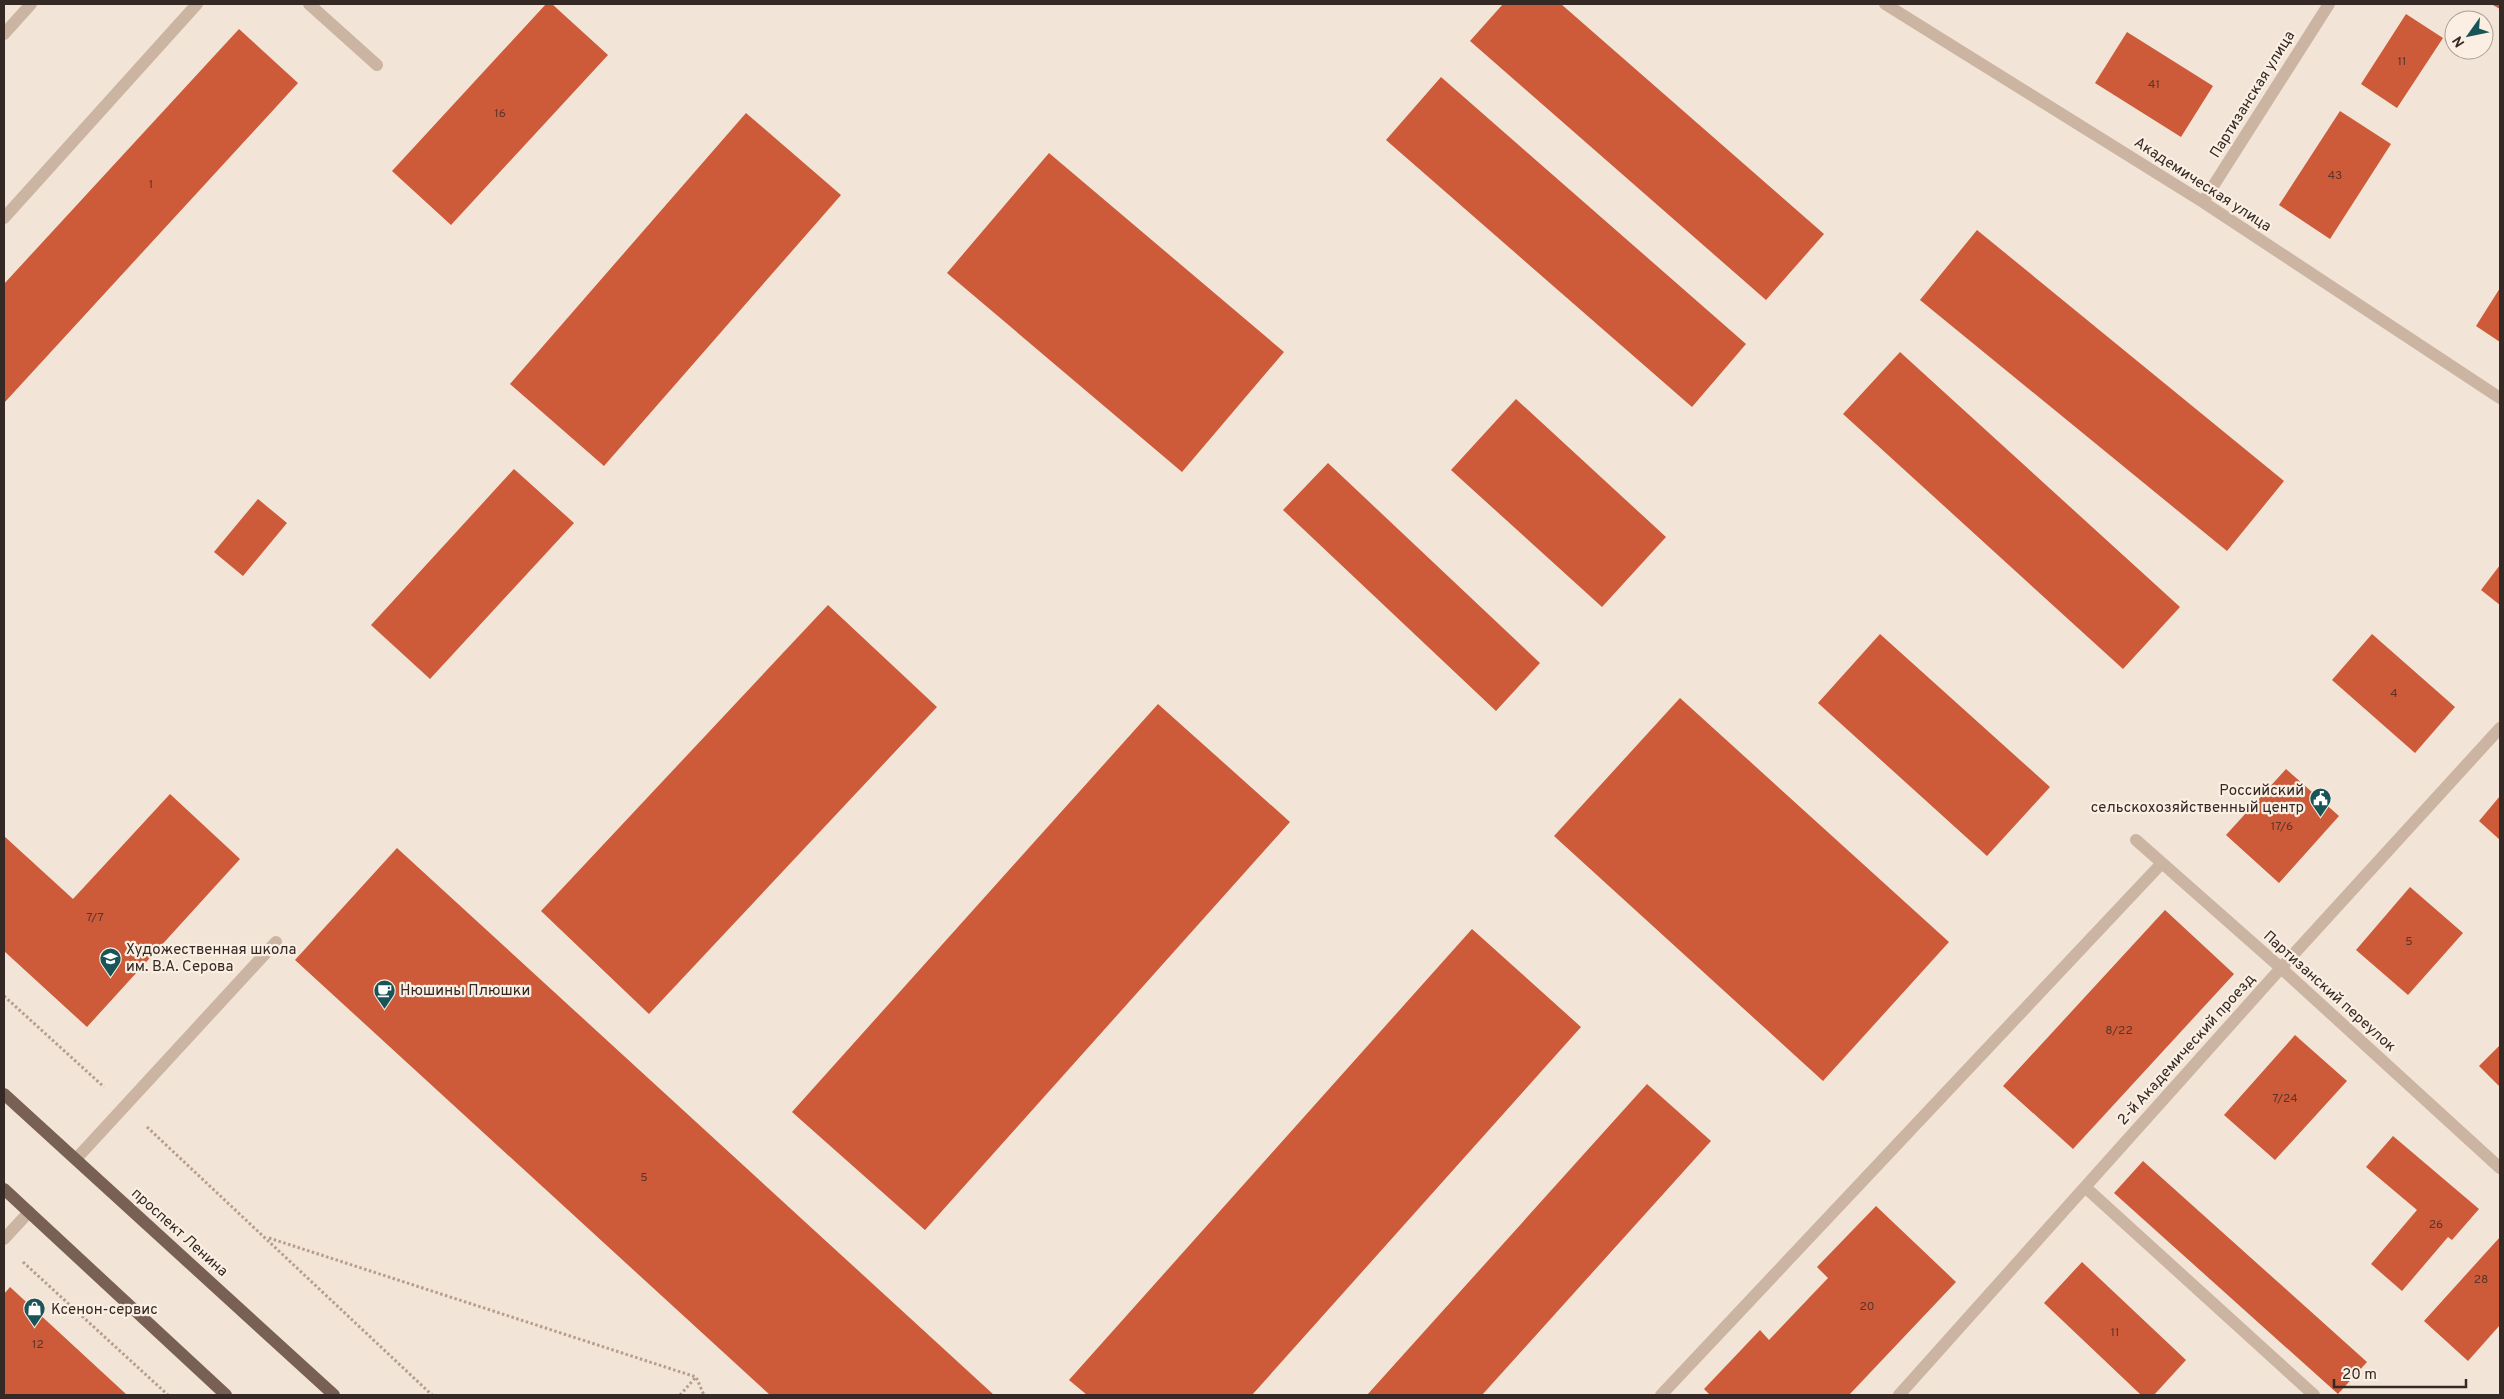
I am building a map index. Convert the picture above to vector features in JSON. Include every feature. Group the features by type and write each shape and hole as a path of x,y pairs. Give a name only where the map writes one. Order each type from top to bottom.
{"main road":[{"name":"проспект Ленина","path":"4,1094 334,1395"},
{"path":"4,1189 226,1395"}],"street":[{"path":"4,34 31,4"},
{"path":"4,218 197,4"},
{"path":"308,4 377,65"},
{"name":"Академическая улица","path":"1885,4 2202,202 2500,398"},
{"name":"Партизанская улица","path":"2202,202 2329,4"},
{"name":"2-й Академический проезд","path":"1899,1395 2281,968 2500,728"},
{"name":"Партизанский переулок","path":"2136,840 2281,968 2500,1168"},
{"path":"1660,1395 2162,863"},
{"path":"76,1159 276,942"},
{"path":"2085,1187 2314,1395"},
{"path":"4,1239 29,1212"}],"path":[{"path":"4,996 268,1238 432,1395"},
{"path":"268,1238 696,1377 704,1395"},
{"path":"18,1257 168,1395"},
{"path":"680,1395 696,1377"}],"building":[{"path":"546,4 552,4 608,55 451,225 392,171"},
{"path":"1503,4 1561,4 1824,234 1766,300 1470,41"},
{"path":"2491,4 2500,4 2500,9"},
{"path":"2406,14 2443,38 2397,108 2361,84"},
{"path":"239,29 298,83 4,403 4,284"},
{"path":"2127,32 2213,86 2181,137 2095,83"},
{"path":"1441,77 1746,344 1692,407 1386,140"},
{"path":"2340,111 2391,144 2330,239 2279,205"},
{"path":"746,113 841,195 604,466 510,384"},
{"path":"1049,153 1284,352 1182,472 947,273"},
{"path":"1977,230 2284,481 2227,551 1920,300"},
{"path":"2500,288 2500,342 2476,326"},
{"path":"1900,352 2180,607 2123,669 1843,414"},
{"path":"1516,399 1666,537 1602,607 1451,470"},
{"path":"1328,463 1540,663 1496,711 1283,510"},
{"path":"514,469 574,523 430,679 371,625"},
{"path":"258,499 287,523 243,576 214,552"},
{"path":"2500,565 2500,605 2481,590"},
{"path":"828,605 937,707 649,1014 541,911"},
{"path":"1880,634 2050,787 1987,856 1818,703"},
{"path":"2372,634 2455,707 2415,753 2332,680"},
{"path":"1680,698 1949,942 1823,1081 1554,836"},
{"path":"1158,704 1290,822 925,1230 792,1112"},
{"path":"2286,769 2339,816 2279,883 2226,835"},
{"path":"170,794 240,859 87,1027 4,951 4,836 73,899"},
{"path":"2500,796 2500,840 2479,821"},
{"path":"397,848 994,1395 770,1395 295,960"},
{"path":"2410,887 2463,933 2408,995 2356,950"},
{"path":"2165,910 2234,974 2073,1149 2003,1086"},
{"path":"1472,929 1581,1027 1252,1395 1087,1395 1069,1380"},
{"path":"2295,1035 2347,1081 2275,1160 2224,1115"},
{"path":"2500,1045 2500,1087 2479,1066"},
{"path":"1647,1084 1711,1141 1482,1395 1367,1395"},
{"path":"2393,1136 2479,1209 2452,1240 2448,1237 2402,1291 2371,1264 2417,1210 2366,1167"},
{"path":"2143,1161 2367,1362 2338,1394 2114,1193"},
{"path":"1876,1206 1956,1282 1849,1395 1710,1395 1704,1389 1760,1330 1769,1340 1828,1278 1817,1267"},
{"path":"2500,1237 2500,1325 2468,1361 2424,1321"},
{"path":"2082,1262 2186,1360 2154,1395 2141,1395 2044,1303"},
{"path":"10,1287 127,1395 4,1395 4,1294"}],"place":[{"name":"Российский сельскохозяйственный центр","path":"2320,818"},
{"name":"Художественная школа им. В.А. Серова","path":"110,977"},
{"name":"Нюшины Плюшки","path":"384,1009"},
{"name":"Ксенон-сервис","path":"35,1328"}]}
